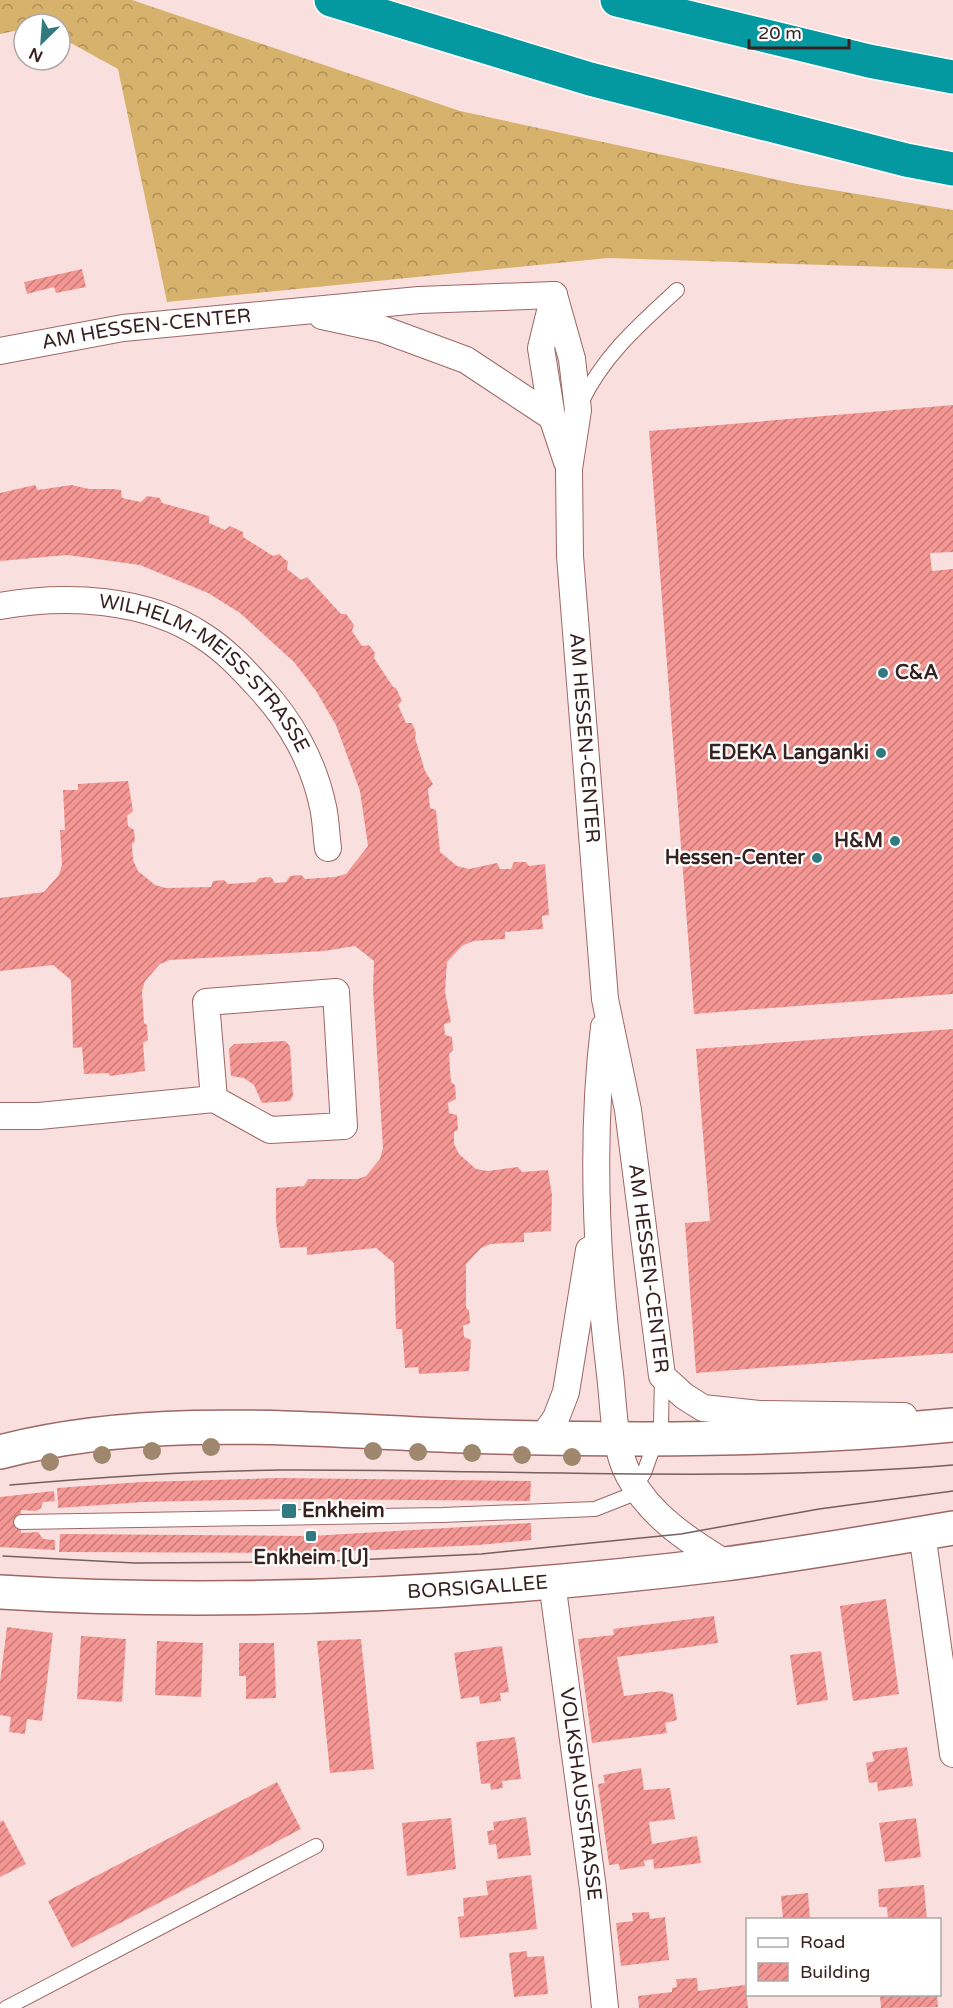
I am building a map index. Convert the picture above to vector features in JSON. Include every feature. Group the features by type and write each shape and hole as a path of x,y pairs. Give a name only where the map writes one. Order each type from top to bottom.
{"highway":[{"path":"331,0 590,80 906,160 953,169"},
{"path":"617,0 869,61 953,77"}],"main road":[{"path":"0,1452 75,1436 155,1429 240,1427 617,1441 826,1435 953,1425"},
{"name":"BORSIGALLEE","path":"0,1592 203,1599 328,1596 552,1582 727,1563 938,1531"}],"street":[{"name":"AM HESSEN-CENTER","path":"554,295 572,359 578,410 569,469 570,556 607,1006 628,1110 662,1376 684,1396 703,1408 759,1414 953,1417"},
{"name":"AM HESSEN-CENTER","path":"0,351 123,328 419,300 554,295"},
{"name":"AM HESSEN-CENTER","path":"554,295 541,348 552,417 569,469"},
{"name":"AM HESSEN-CENTER","path":"295,311 382,329 444,349 490,374 552,417"},
{"name":"WILHELM-MEISS-STRASSE","path":"0,606 66,600 118,604 162,616 202,635 234,659 290,724 313,773 323,807 328,848"},
{"path":"0,1116 39,1116 214,1099 270,1130 344,1126 336,993 206,1002 214,1099"},
{"name":"AM HESSEN-CENTER","path":"607,1006 597,1087 596,1196 606,1345 617,1441 628,1473 636,1488 653,1509 681,1534 727,1563"},
{"name":"AM HESSEN-CENTER","path":"542,1438 559,1412 566,1392 579,1325 596,1196"},
{"path":"938,1531 953,1754"},
{"name":"VOLKSHAUSSTRASSE","path":"552,1582 593,1889 605,2008"}],"lane":[{"path":"578,410 599,369 629,335 677,290"},
{"path":"21,1522 548,1512 606,1506 628,1496 636,1488 657,1440 662,1412 662,1376"},
{"path":"6,2008 316,1846"}],"green space":[{"path":"0,0 132,0 460,111 797,184 953,210 953,269 608,258 167,302 118,69 72,44 72,12 12,12 12,32 0,34"}],"building":[{"path":"82,269 86,287 56,293 54,287 27,294 24,282"},
{"name":"Hessen-Center","path":"953,405 953,552 930,553 932,571 953,569 953,994 694,1014 649,431"},
{"path":"35,485 38,490 71,485 89,489 121,490 122,498 141,502 147,496 160,498 162,503 209,516 209,523 225,530 230,526 243,532 243,537 273,556 279,554 288,562 287,569 301,580 307,577 341,614 346,614 354,625 352,631 362,646 369,645 375,653 374,658 393,687 396,688 402,701 398,705 406,723 412,723 425,771 433,784 428,789 430,808 436,810 440,852 457,866 469,869 497,863 500,869 511,869 514,862 526,862 529,866 545,864 549,915 542,916 543,929 505,932 505,939 473,941 462,946 447,962 445,992 451,1022 444,1024 445,1035 452,1037 453,1050 449,1054 451,1082 455,1085 456,1099 448,1103 449,1113 457,1115 458,1130 454,1132 454,1144 459,1154 476,1169 488,1171 518,1167 522,1172 548,1170 552,1195 551,1231 524,1233 524,1242 491,1244 481,1248 466,1264 466,1308 469,1310 470,1323 463,1326 464,1337 471,1340 469,1371 419,1374 418,1367 405,1368 402,1329 396,1329 394,1263 376,1248 307,1255 307,1247 280,1248 276,1222 276,1188 304,1186 308,1179 358,1179 366,1176 380,1159 383,1148 373,989 374,961 355,946 324,951 170,960 160,964 145,981 142,991 144,1023 147,1025 148,1040 143,1043 145,1071 110,1076 108,1073 84,1074 82,1047 73,1048 71,980 53,965 0,971 0,898 44,892 59,875 62,865 60,830 65,830 63,790 78,790 78,784 128,781 133,811 127,816 128,826 134,830 133,860 138,871 155,885 166,888 211,887 213,881 224,880 228,884 256,882 259,878 271,877 275,883 286,882 290,876 301,875 305,879 335,877 346,874 368,846 360,791 336,725 316,691 294,662 240,613 208,593 140,565 67,555 0,561 0,493"},
{"path":"953,1029 953,1353 696,1373 685,1223 710,1221 696,1049"},
{"path":"285,1041 290,1046 293,1096 290,1101 262,1103 254,1085 244,1078 231,1076 229,1049 234,1044"},
{"path":"279,1478 531,1481 530,1501 279,1499 144,1502 58,1508 57,1488 142,1482"},
{"path":"54,1491 55,1501 43,1502 41,1508 36,1511 21,1510 21,1533 38,1532 43,1539 55,1540 55,1550 0,1547 0,1497"},
{"path":"531,1523 531,1540 479,1545 312,1553 59,1552 60,1534 311,1536"},
{"path":"886,1599 899,1694 853,1701 840,1606"},
{"path":"714,1616 718,1643 617,1657 624,1696 661,1691 673,1694 677,1720 665,1723 667,1733 592,1743 578,1639 614,1635 613,1629"},
{"path":"7,1627 53,1633 42,1721 27,1719 25,1734 9,1732 11,1717 0,1715 0,1682"},
{"path":"81,1636 126,1639 122,1702 77,1699"},
{"path":"361,1639 374,1769 330,1773 317,1641"},
{"path":"157,1641 203,1643 201,1697 155,1695"},
{"path":"239,1643 274,1643 276,1698 246,1699 246,1676 239,1676"},
{"path":"502,1646 509,1692 500,1693 501,1701 480,1704 479,1696 461,1699 454,1653"},
{"path":"821,1651 828,1700 797,1705 790,1655"},
{"path":"515,1737 521,1779 502,1781 503,1788 491,1790 490,1783 481,1784 476,1742"},
{"path":"907,1747 913,1786 878,1791 877,1782 869,1783 866,1763 874,1761 872,1752"},
{"path":"641,1768 644,1790 670,1788 675,1819 649,1822 652,1844 697,1836 701,1863 654,1869 653,1859 644,1861 645,1866 620,1870 619,1864 609,1865 598,1784 605,1783 603,1775"},
{"path":"277,1782 301,1829 72,1948 48,1901"},
{"path":"526,1817 531,1855 498,1859 496,1844 489,1845 487,1831 494,1830 493,1822"},
{"path":"451,1818 456,1869 407,1876 402,1823"},
{"path":"916,1818 921,1857 885,1862 879,1823"},
{"path":"3,1820 26,1864 0,1877 0,1822"},
{"path":"531,1875 537,1929 460,1938 458,1917 464,1916 463,1898 488,1895 486,1881"},
{"path":"924,1885 927,1918 888,1918 887,1907 879,1907 878,1889"},
{"path":"808,1893 810,1918 783,1918 781,1896"},
{"path":"649,1912 650,1919 665,1917 669,1960 621,1966 616,1923 633,1921 632,1913"},
{"path":"527,1951 527,1957 544,1956 548,1994 514,1997 509,1953"},
{"path":"697,1978 698,1991 745,1985 748,2008 639,2008 638,1996 672,1992 672,1988 677,1987 676,1979"},
{"path":"880,1996 937,1996 938,2007 881,2008"}],"tram line":[{"path":"10,1485 145,1475 280,1470 701,1474 785,1473 953,1465"},
{"path":"3,1556 135,1563 312,1562 481,1554 681,1534 819,1509 953,1491"}],"place":[{"name":"C&A","path":"883,673"},
{"name":"EDEKA Langanki","path":"881,753"},
{"name":"H&M","path":"895,841"},
{"name":"Hessen-Center","path":"817,858"},
{"name":"Enkheim","path":"289,1511"},
{"name":"Enkheim [U]","path":"311,1536"}]}
